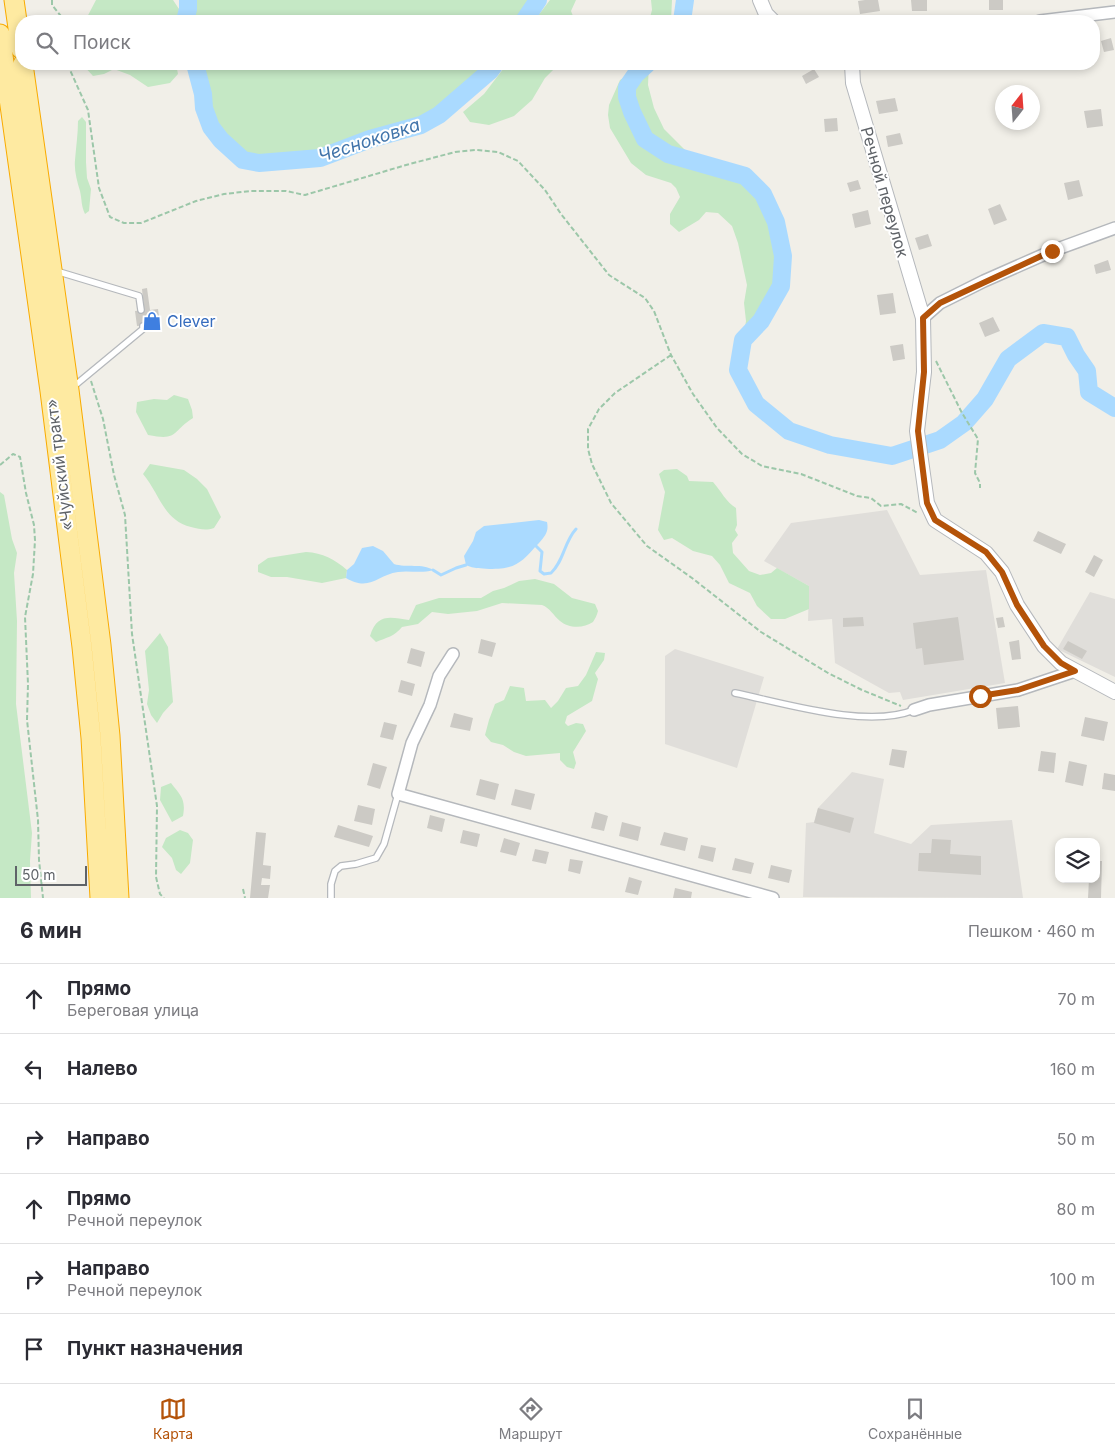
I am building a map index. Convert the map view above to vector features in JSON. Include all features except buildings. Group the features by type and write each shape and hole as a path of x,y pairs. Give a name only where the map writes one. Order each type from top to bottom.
{"highway":[{"path":"14,0 16,15"},
{"name":"«Чуйский тракт»","path":"0,34 50,391 82,647 92,748 100,898"},
{"name":"«Чуйский тракт»","path":"24,70 53,270 101,645 110,736 119,898"}],"street":[{"path":"760,0 767,15"},
{"path":"1090,15 1115,12"},
{"name":"Речной переулок","path":"852,70 853,82 923,318 924,372 918,431 927,503 935,520"},
{"path":"923,318 940,303 984,281 1052,251 1115,228"},
{"path":"935,520 986,552 1002,572 1017,605 1044,646 1061,663 1115,692"},
{"path":"453,654 439,676 430,705 412,743 398,794 773,898"},
{"path":"914,710 929,705 1018,690 1075,671"}],"lane":[{"path":"53,270 139,296 141,310"},
{"path":"69,390 143,329 143,326"},
{"path":"735,693 851,717 904,714 914,710"},
{"path":"331,898 331,884 335,871 341,866 376,858 384,844 398,794"}],"path":[{"path":"52,0 52,4 60,15"},
{"path":"70,70 88,110 99,188 110,217 124,223 141,223 196,201 224,194 251,191 286,191 305,195 455,152 476,150 498,152 518,161 545,190 609,275 645,298 654,311 671,355 693,394 716,428 742,454 762,466 801,474 857,496 871,498 881,506 901,504 935,520"},
{"path":"671,355 615,393 599,409 588,429 588,448 592,464 611,504 647,546 692,578 761,632 828,673 862,690 914,710"},
{"path":"935,359 962,414 978,439 975,473 980,483 980,488"},
{"path":"88,374 103,419 124,515 132,634 156,806 156,877 160,894 164,898"},
{"path":"0,465 13,454 20,456 34,525 33,574 25,617 28,684 27,720 38,820 39,860 43,898"},
{"path":"243,889 245,898"}],"shaded area":[{"path":"887,510 920,575 986,570 1005,683 903,700 900,692 889,693 835,663 832,619 808,621 809,586 764,561 791,523"},
{"path":"1090,592 1115,599 1115,677 1057,649"},
{"path":"675,649 764,677 737,768 665,744 665,656"},
{"path":"852,772 884,779 874,833 911,844 931,825 1012,820 1023,898 803,897 806,823 814,822 818,808"}],"green space":[{"path":"96,0 173,0 179,9 178,15 88,15"},
{"path":"188,0 538,0 528,15 186,15"},
{"path":"550,0 576,0 571,11 573,15 539,15"},
{"path":"651,0 672,0 671,15 651,15"},
{"path":"88,70 112,70 104,74 93,76"},
{"path":"117,70 177,70 178,74 170,83 148,87 130,75"},
{"path":"197,70 491,70 439,115 421,125 370,139 320,158 259,163 243,160 221,140 211,127 204,108 203,94"},
{"path":"502,70 553,70 545,78 532,100 514,116 489,125 470,122 463,112 484,94"},
{"path":"636,70 649,70 648,85 654,108 664,129 697,162 745,176 763,194 776,222 783,256 781,286 761,321 743,340 746,321 744,303 747,285 738,243 732,226 718,213 706,212 699,220 679,232 670,224 670,214 680,197 676,188 671,183 646,175 631,163 610,128 609,105 620,80"},
{"path":"82,117 86,122 87,178 91,189 89,211 85,214 75,164 78,121"},
{"path":"174,395 188,399 193,418 170,436 158,437 148,435 136,412 137,402 154,399 167,400"},
{"path":"150,464 184,470 207,489 221,517 214,528 205,530 191,527 174,519 143,474"},
{"path":"677,469 687,476 689,481 713,482 726,500 736,508 737,525 735,530 738,535 732,543 733,553 749,571 760,575 771,573 777,568 809,586 809,609 785,619 771,619 757,606 750,593 729,583 720,565 712,556 693,551 672,538 664,540 658,530 665,492 659,474 664,470"},
{"path":"0,492 4,495 12,539 17,553 14,573 17,621 16,704 32,833 30,861 31,898 0,898"},
{"path":"306,552 323,555 338,563 347,570 346,578 322,583 287,577 271,577 258,572 258,565 268,558"},
{"path":"535,579 554,584 572,598 595,604 598,611 593,622 580,627 571,626 560,621 542,605 502,603 477,611 448,614 432,612 418,624 402,627 393,635 376,642 370,636 376,623 380,620 396,618 409,620 416,605 439,598 481,598 519,581"},
{"path":"160,633 168,647 173,702 157,723 151,715 147,704 149,690 145,651"},
{"path":"596,652 605,653 604,660 595,673 598,679 592,701 567,716 565,723 568,726 576,723 583,724 586,731 573,752 576,763 574,769 567,767 560,760 560,753 526,756 514,752 503,745 491,742 485,735 495,704 504,700 510,686 524,688 526,701 545,700 551,708 566,688 578,686 586,675"},
{"path":"171,783 180,795 184,806 183,816 172,822 160,800 161,787"},
{"path":"180,830 188,833 193,840 190,863 181,874 176,870 172,858 162,847 166,838"}],"water":[{"path":"539,520 547,522 546,534 528,555 518,563 499,569 478,568 466,565 464,556 476,532 484,526"},
{"path":"373,546 383,551 394,564 424,567 433,570 398,572 367,583 354,582 346,578 347,570 354,564 362,548"}],"waterway":[{"name":"Чесноковка","path":"186,15 188,0"},
{"name":"Чесноковка","path":"528,15 538,0"},
{"name":"Чесноковка","path":"683,15 685,0"},
{"name":"Чесноковка","path":"197,70 203,94 204,108 211,127 221,140 243,160 259,163 320,158 370,139 421,125 439,115 491,70"},
{"name":"Чесноковка","path":"640,70 627,87 627,97 645,139 668,154 745,176 763,194 776,222 783,256 781,286 761,321 743,340 738,370 756,404 789,431 830,445 892,456 940,440 964,423 985,399 1008,359 1043,333 1067,337 1087,371 1089,392 1115,408"},
{"path":"536,546 542,552 540,571 544,574 551,573 559,563 576,529"},
{"path":"433,570 441,575 466,565"}],"place":[{"name":"Clever","path":"152,321"}],"route":[{"path":"980,696 1018,690 1075,671 1061,663 1044,646 1017,605 1002,572 986,552 935,520 927,503 918,431 919,404 924,372 923,318 940,303 1052,251"}]}
